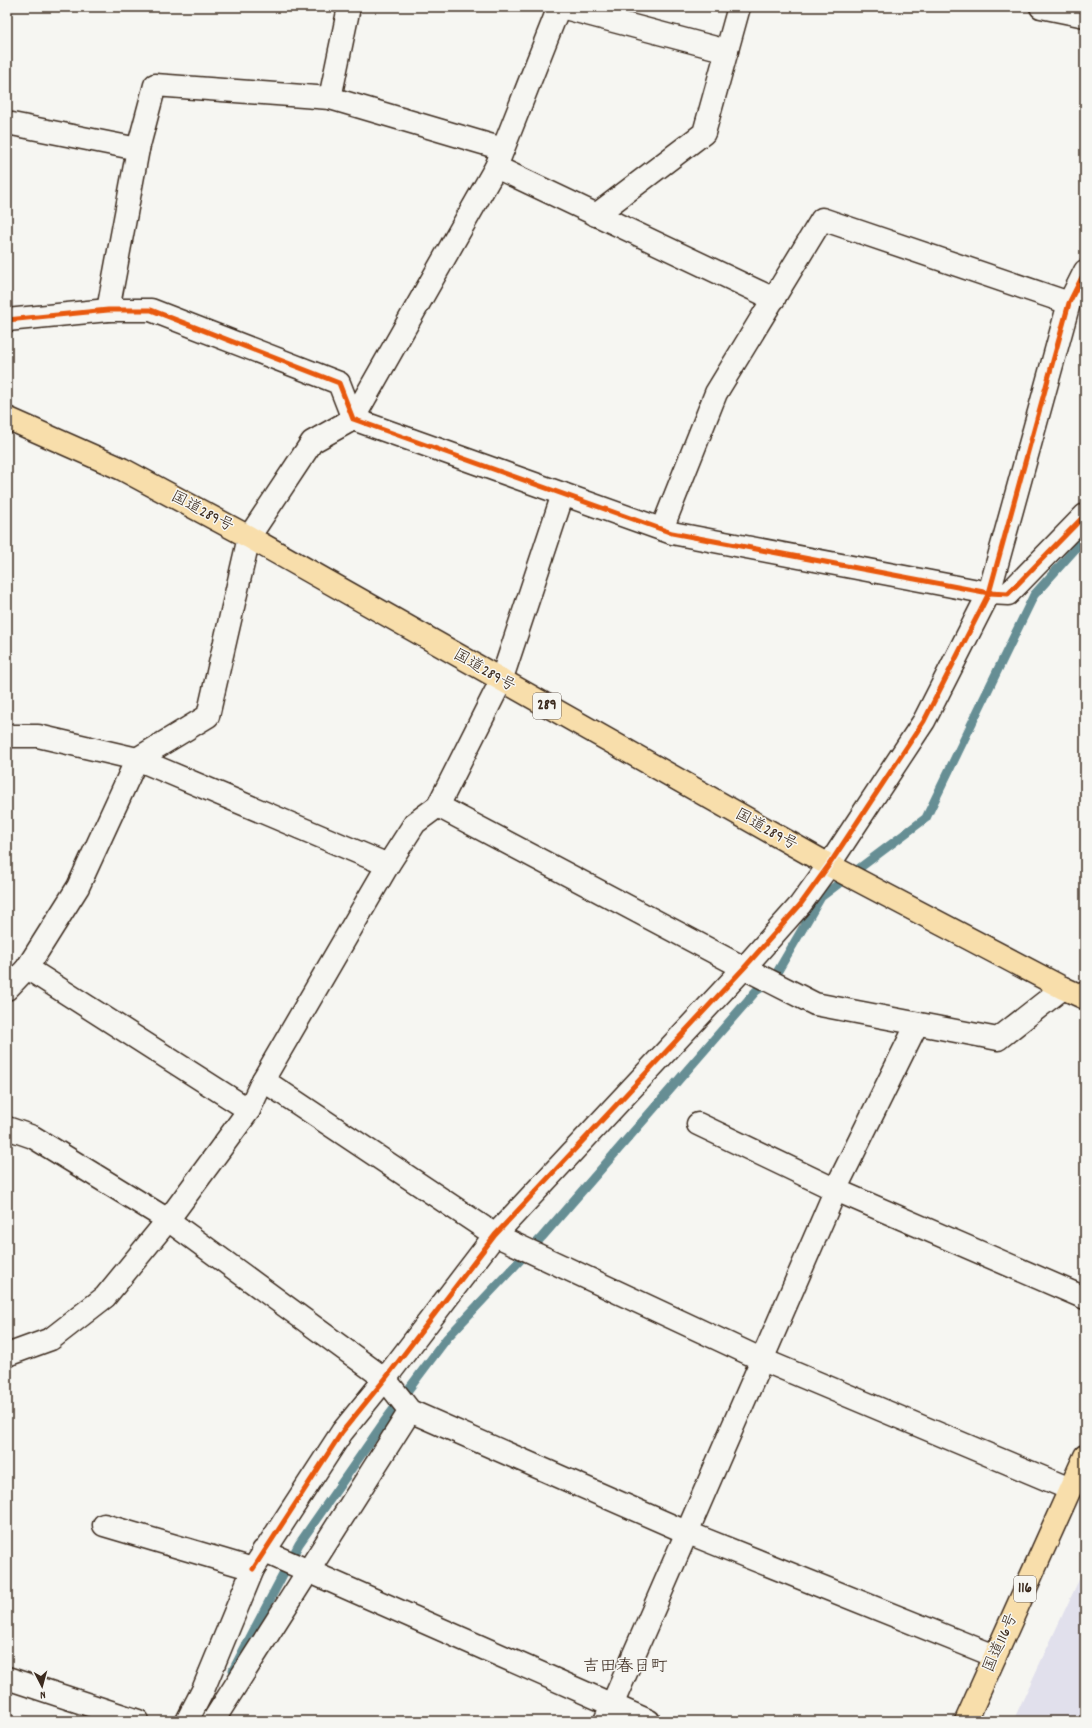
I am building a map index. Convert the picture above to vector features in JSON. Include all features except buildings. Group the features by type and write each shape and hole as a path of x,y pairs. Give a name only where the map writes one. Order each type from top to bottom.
{"highway":[{"name":"国道289号","path":"7,418 122,469 249,537 501,681 829,865 1063,988 1085,998"},
{"name":"国道116号","path":"966,1721 1085,1456"}],"street":[{"path":"330,98 349,7"},
{"path":"7,989 27,968 78,887 137,759 208,716 249,537 312,442 353,419 499,158 560,7 727,51"},
{"path":"596,214 704,134 738,7"},
{"path":"1041,7 1085,16"},
{"path":"108,310 138,149 155,85 330,98 499,158 596,214 774,299"},
{"path":"7,123 138,149"},
{"path":"662,529 716,394 822,219 1069,303"},
{"path":"187,1721 203,1690 258,1560 342,1432 385,1379 494,1235 744,968 800,904 829,865 924,721 989,593 1069,303 1085,271"},
{"path":"7,320 108,310 151,310 339,383 353,419 662,529 989,593 1008,594 1085,515"},
{"path":"7,1355 51,1339 105,1297 168,1220 249,1110 263,1080 388,865 415,823 438,806 501,681 563,494"},
{"path":"7,736 38,736 137,759 388,865"},
{"path":"438,806 815,1004 998,1039 1063,988"},
{"path":"27,968 249,1110"},
{"path":"608,1712 836,1190 917,1024"},
{"path":"263,1080 494,1235 763,1360 1070,1489"},
{"path":"698,1124 836,1190 1085,1298"},
{"path":"7,1128 33,1137 168,1220 385,1379 410,1412 686,1532 995,1656"},
{"path":"213,1721 410,1412"},
{"path":"104,1525 308,1570 608,1712 649,1721"},
{"path":"7,1678 138,1721"}],"shaded area":[{"path":"1085,1567 1085,1721 1013,1721"}],"waterway":[{"path":"233,1670 299,1544 384,1422 447,1338 542,1237 756,991 772,981 821,897 926,818 1034,595 1085,538"}],"cycle path":[{"path":"253,1569 342,1432 385,1379 495,1235 744,968 800,905 829,865 924,721 989,593 1069,303 1085,271"},
{"path":"7,320 108,310 151,310 339,383 353,419 672,533 989,593 1008,594 1085,515"}],"district":[{"name":"吉田春日町","path":"625,1668"}]}
